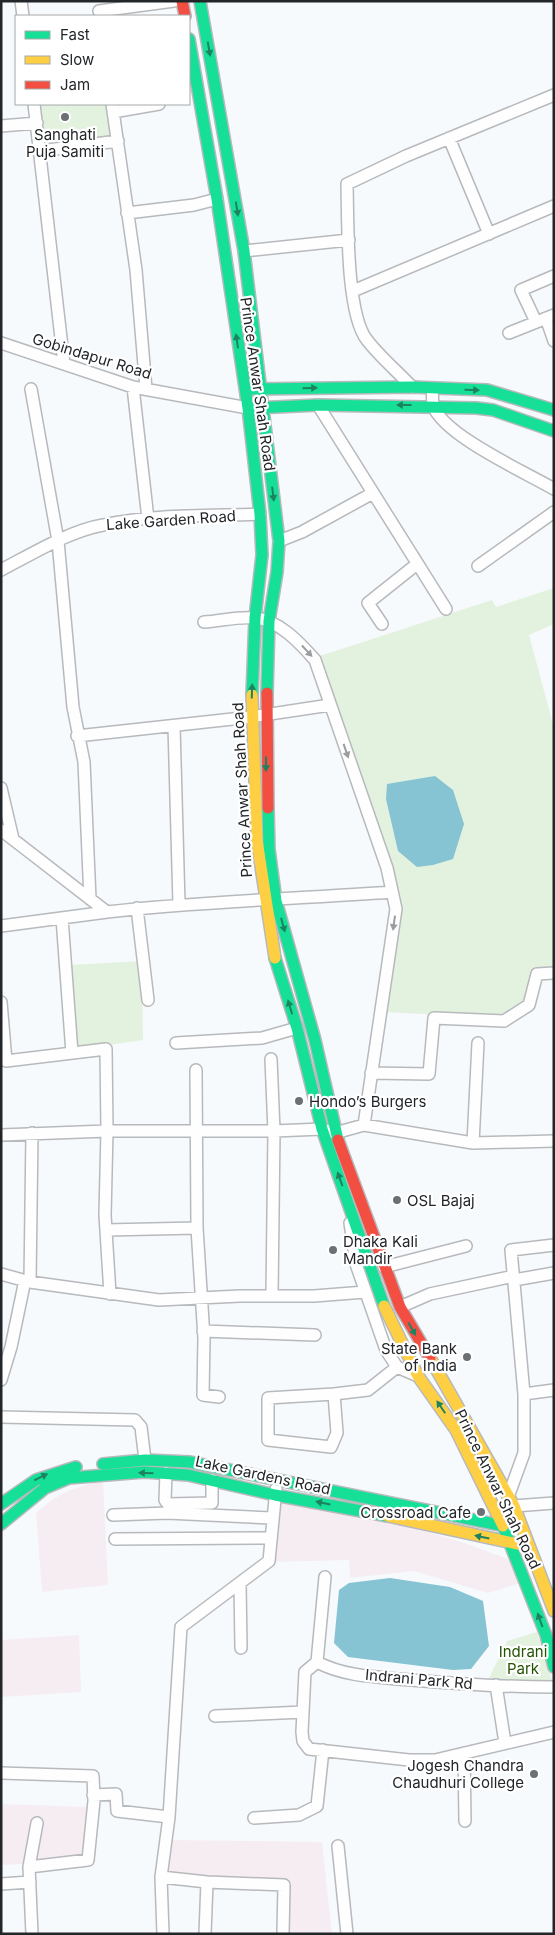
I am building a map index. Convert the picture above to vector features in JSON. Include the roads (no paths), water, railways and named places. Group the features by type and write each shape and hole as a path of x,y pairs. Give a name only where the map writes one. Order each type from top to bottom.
{"main road":[{"path":"182,1 184,15"},
{"name":"Prince Anwar Shah Road","path":"200,1 244,251 279,541 277,572 269,621 266,715 274,956 297,1028 322,1129 382,1302 418,1376 456,1430 503,1526 546,1635 554,1667"},
{"name":"Prince Anwar Shah Road","path":"190,51 194,97 206,136 217,199 248,408 260,514 262,554 255,618 251,717 257,840 271,901 315,1040 335,1133 384,1267 400,1307 451,1392 511,1502 530,1545 554,1611"},
{"path":"206,136 224,133"},
{"path":"244,389 412,387 487,390 554,410"},
{"name":"Gobindapur Road","path":"248,408 264,409 318,405 434,406 493,410 554,431"},
{"name":"Lake Gardens Road","path":"1,1504 23,1486 47,1474 85,1465 145,1460 190,1462 524,1530"},
{"name":"Lake Gardens Road","path":"1,1524 45,1488 69,1478 111,1474 166,1473 212,1480 275,1495 326,1503 511,1543 530,1545"}],"street":[{"path":"21,1 23,15"},
{"path":"99,10 174,1"},
{"path":"412,387 366,340 359,326 353,291 349,240 348,184 449,138 554,95"},
{"path":"34,105 64,364"},
{"path":"146,388 145,360 128,213 113,108 148,105"},
{"path":"1,126 36,123"},
{"path":"449,138 488,234"},
{"path":"40,151 118,141"},
{"path":"128,213 194,205 217,199"},
{"path":"353,291 554,206"},
{"path":"244,251 349,240"},
{"path":"554,276 521,290 545,318 554,340"},
{"path":"509,333 545,318"},
{"name":"Gobindapur Road","path":"1,343 133,387 248,408"},
{"path":"133,387 148,519"},
{"path":"31,389 58,541 77,736 84,762 90,899"},
{"path":"432,389 434,406 444,420 494,458 554,489"},
{"path":"318,405 446,609"},
{"path":"279,541 302,532 373,493"},
{"path":"478,566 554,512"},
{"name":"Lake Garden Road","path":"1,570 58,541 102,525 148,519 260,514"},
{"path":"382,624 368,603 417,564"},
{"path":"204,622 255,618 269,621 296,640 315,660 387,868 396,909 364,1125"},
{"path":"77,736 251,717 330,705"},
{"path":"174,726 178,904"},
{"path":"1,788 13,839"},
{"path":"1,830 106,912"},
{"path":"1,926 178,904 271,901 392,892"},
{"path":"137,908 148,1000"},
{"path":"62,918 72,1053"},
{"path":"371,1072 429,1074 434,1018 504,1021 529,1005 537,974 554,973"},
{"path":"1,1002 6,1061 106,1049 106,1230 110,1294"},
{"path":"176,1042 262,1038 297,1028"},
{"path":"473,1143 478,1043"},
{"path":"271,1059 274,1131 272,1296"},
{"path":"196,1070 197,1228 203,1331 203,1395 218,1397"},
{"path":"1,1135 107,1131 274,1131 322,1129 335,1133 364,1125 473,1143 554,1141"},
{"path":"1,1380 28,1281 32,1133"},
{"path":"348,1201 356,1264 386,1350 397,1367 418,1376"},
{"path":"106,1230 197,1228"},
{"path":"554,1245 511,1250 524,1394 524,1453 511,1502 554,1503"},
{"path":"384,1267 466,1246"},
{"path":"400,1307 430,1294 514,1278 554,1273"},
{"path":"1,1274 28,1281 159,1300 314,1296 365,1292"},
{"path":"203,1331 315,1335"},
{"path":"334,1394 337,1433 332,1447 268,1440 268,1398 368,1390 397,1367"},
{"path":"524,1394 554,1390"},
{"path":"1,1418 135,1420 140,1422 145,1460"},
{"path":"166,1473 165,1500 168,1504 212,1503 212,1480"},
{"path":"163,1934 161,1877 169,1818 181,1627 269,1561 272,1518 278,1480"},
{"path":"112,1514 166,1513 272,1518"},
{"path":"115,1539 270,1538"},
{"path":"324,1577 317,1662 305,1672 303,1741 309,1749 409,1760 435,1760 554,1732"},
{"path":"240,1583 241,1648"},
{"name":"Indrani Park Rd","path":"317,1662 330,1669 362,1675 496,1685 554,1687"},
{"path":"496,1685 505,1743"},
{"path":"215,1716 303,1712"},
{"path":"254,1818 299,1815 317,1806 323,1750"},
{"path":"464,1753 465,1821"},
{"path":"1,1772 93,1776 94,1795 88,1860 29,1867"},
{"path":"94,1795 116,1794 117,1811 169,1818"},
{"path":"32,1934 29,1867 37,1823"},
{"path":"338,1846 347,1934"},
{"path":"161,1877 207,1882 284,1884 283,1934"},
{"path":"1,1884 30,1882"},
{"path":"205,1934 207,1882"}],"water":[{"path":"435,776 453,790 464,824 453,859 433,865 417,867 398,851 386,799 387,784"},
{"path":"390,1578 450,1587 483,1601 489,1646 471,1669 453,1670 348,1657 334,1643 339,1590 349,1583"}],"place":[{"name":"Sanghati Puja Samiti","path":"65,117"},
{"name":"Hondo’s Burgers","path":"299,1101"},
{"name":"OSL Bajaj","path":"397,1200"},
{"name":"Dhaka Kali Mandir","path":"333,1250"},
{"name":"State Bank of India","path":"467,1357"},
{"name":"Crossroad Cafe","path":"481,1512"},
{"name":"Jogesh Chandra Chaudhuri College","path":"534,1774"}],"park label":[{"name":"Indrani Park","path":"523,1660"}]}
